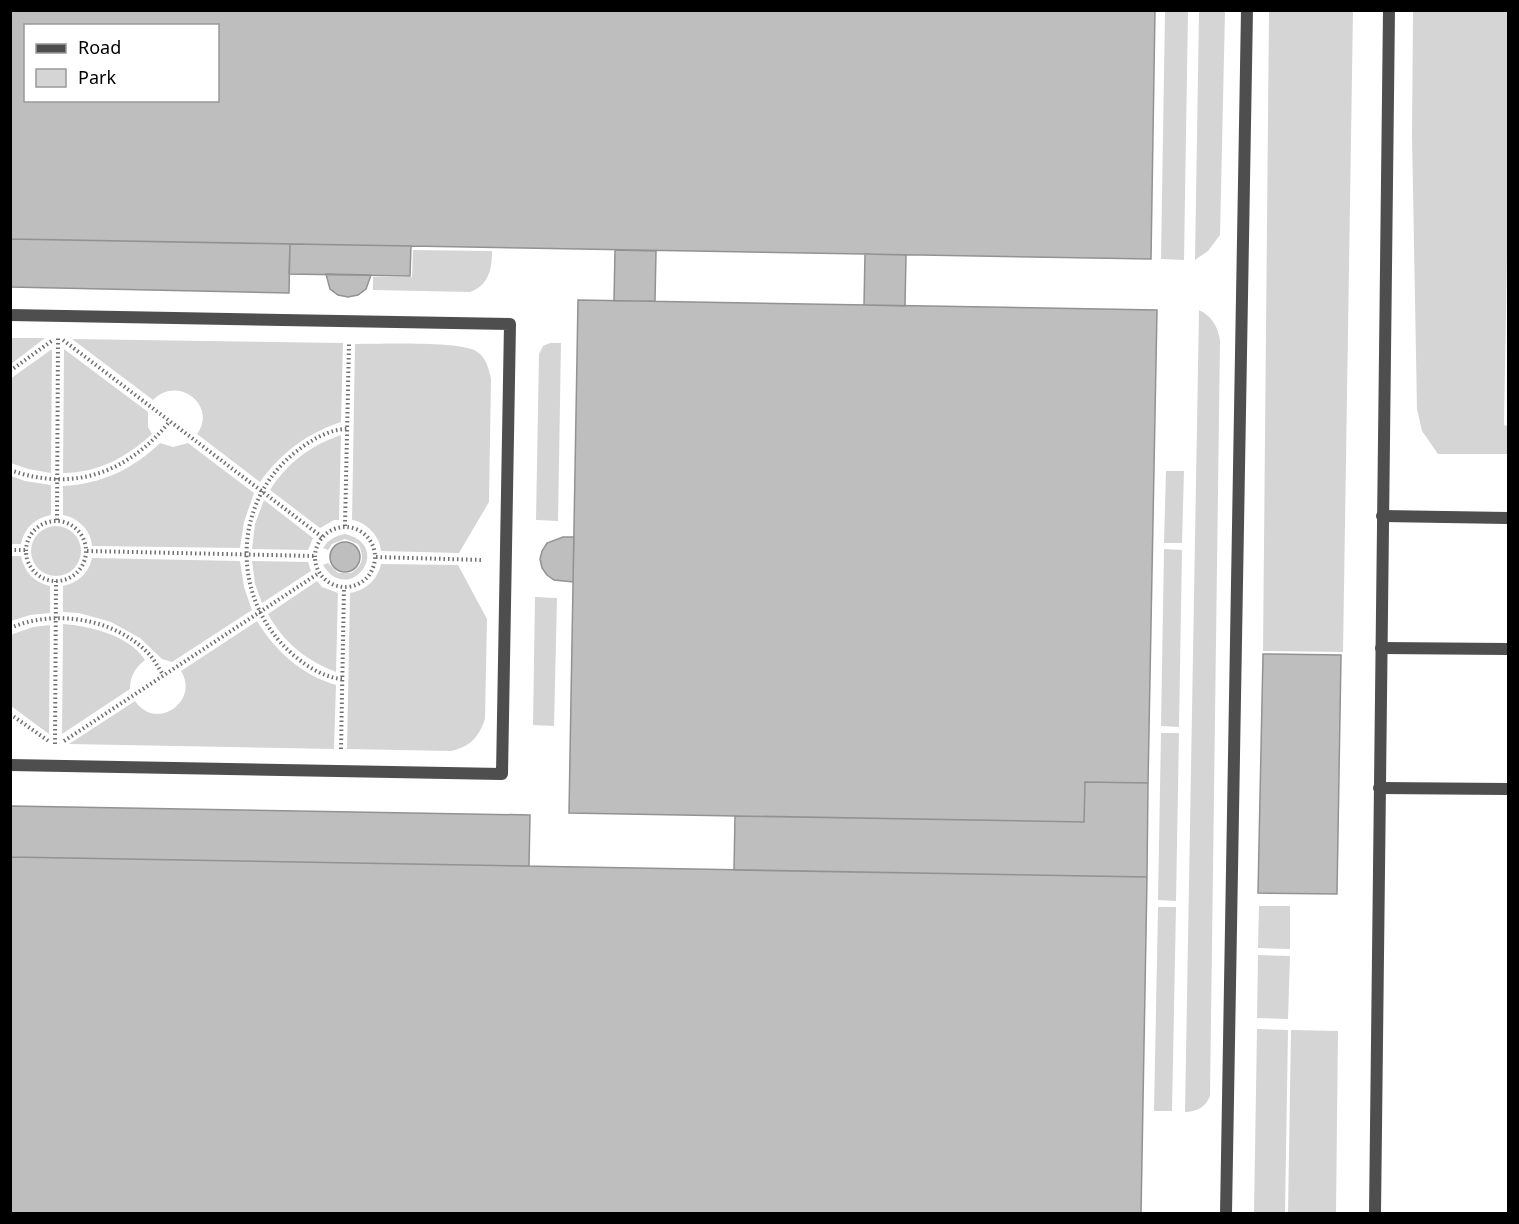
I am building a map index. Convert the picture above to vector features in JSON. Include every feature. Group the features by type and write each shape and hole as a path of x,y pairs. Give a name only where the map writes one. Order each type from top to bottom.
{"street":[{"path":"1226,1214 1247,10"},
{"path":"1375,1214 1389,10"},
{"path":"10,315 510,324 502,774 10,765"},
{"path":"1382,516 1509,518"},
{"path":"1381,648 1509,649"},
{"path":"1379,788 1509,789"}],"path":[{"path":"10,371 58,336"},
{"path":"58,336 322,537"},
{"path":"57,520 58,336"},
{"path":"345,526 349,343"},
{"path":"10,470 26,475 57,479 89,476 119,466 145,448 170,421"},
{"path":"342,679 330,677 316,670 290,652 269,629 259,612 249,585 246,555 249,523 262,491 278,468 302,447 330,432 347,429"},
{"path":"57,520 69,523 78,530 85,539 87,551 78,573 56,582 44,579 34,572 28,561 26,550 28,538 35,528 45,522 57,520"},
{"path":"345,526 357,528 367,535 376,557 373,569 366,579 356,585 344,587 332,585 322,578 314,556 316,544 322,537 333,528 345,526"},
{"path":"10,550 26,550"},
{"path":"87,551 314,556"},
{"path":"376,557 491,560"},
{"path":"55,746 319,573"},
{"path":"55,746 56,582"},
{"path":"341,749 344,587"},
{"path":"10,628 31,621 56,619 94,623 123,635 148,653 164,675"},
{"path":"10,714 55,746"}],"green space":[{"path":"1165,11 1188,11 1184,260 1161,259"},
{"path":"1199,11 1225,11 1220,235 1208,251 1195,260"},
{"path":"1269,11 1353,11 1343,652 1263,651"},
{"path":"1413,11 1508,11 1508,198 1504,425 1508,426 1508,454 1438,454 1422,431 1417,409 1412,134"},
{"path":"413,250 492,251 490,270 485,281 470,292 373,290 373,277 412,277"},
{"path":"1199,310 1214,322 1220,340 1210,1096 1200,1108 1185,1112"},
{"path":"11,338 45,338 11,364"},
{"path":"72,339 343,343 341,422 317,432 296,445 268,471 260,482 197,434 202,423 202,413 199,404 192,397 173,390 153,400"},
{"path":"550,343 561,343 558,521 536,520 539,354 543,346"},
{"path":"355,344 418,344 467,348 482,356 486,364 491,379 489,502 459,553 381,551 378,540 371,531 352,520"},
{"path":"52,349 51,473 11,463 10,379"},
{"path":"64,349 148,412 148,427 152,434 132,450 100,467 63,473"},
{"path":"341,435 339,520 334,520 320,528 270,490 284,471 301,456"},
{"path":"160,443 173,447 188,443 254,493 244,522 240,548 92,546 83,526 63,515 63,486 91,482 116,474 128,468"},
{"path":"1166,471 1184,471 1182,543 1164,543"},
{"path":"11,476 25,481 51,485 51,515 31,525 21,544 11,544"},
{"path":"264,500 313,538 308,550 252,549 255,524"},
{"path":"51,526 61,526 74,533 81,546 81,556 74,569 61,576 51,576 42,572 35,565 31,556 31,546 35,537 42,530"},
{"path":"345,534 359,540 366,550 367,560 355,577 344,580 333,576 323,565 328,563 338,573 351,573 362,560 358,544 345,539 332,544 328,550 323,548 332,538"},
{"path":"1164,549 1182,550 1179,727 1161,726"},
{"path":"11,556 21,556 31,576 50,586 50,613 30,615 11,621"},
{"path":"92,558 240,561 244,587 252,610 172,662 162,659 140,638 111,622 79,613 63,612 63,586 82,576"},
{"path":"252,561 308,562 311,571 262,603 255,584"},
{"path":"381,564 458,565 487,619 485,719 477,736 463,747 451,751 347,749 350,593 361,590 370,583 377,575"},
{"path":"317,581 322,587 338,593 336,672 315,662 288,642 268,614"},
{"path":"535,597 557,598 554,726 533,725"},
{"path":"257,621 272,642 290,660 312,675 336,685 334,749 69,744 135,701 144,710 154,714 173,709 185,693 185,682 181,671"},
{"path":"63,624 108,633 129,644 145,660 134,673 130,689 62,734"},
{"path":"50,625 49,734 11,706 10,635 33,627"},
{"path":"1161,733 1179,733 1176,901 1158,900"},
{"path":"1259,906 1290,906 1290,949 1258,948"},
{"path":"1158,907 1176,907 1172,1111 1154,1111"},
{"path":"1258,955 1290,956 1288,1019 1257,1018"},
{"path":"1257,1029 1288,1030 1285,1213 1254,1213"},
{"path":"1291,1030 1338,1031 1336,1213 1288,1213"}],"building":[{"path":"10,10 1155,10 1151,259 10,239"},
{"path":"10,239 290,244 289,293 10,287"},
{"path":"290,244 411,246 410,276 289,274"},
{"path":"615,250 656,251 655,301 614,301"},
{"path":"865,254 906,255 905,306 864,305"},
{"path":"326,274 371,275 366,289 358,295 348,297 338,295 330,289"},
{"path":"578,300 1157,310 1148,783 1085,782 1084,822 569,813"},
{"path":"563,537 574,537 573,582 554,580 542,568 540,559 547,543"},
{"path":"345,542 356,546 360,557 356,568 345,572 334,568 330,557 334,546"},
{"path":"1263,654 1341,655 1337,894 1258,893"},
{"path":"1085,782 1148,783 1147,877 734,870 735,816 1084,822"},
{"path":"10,806 530,815 529,866 10,857"},
{"path":"10,857 1147,877 1141,1214 10,1214"}]}
